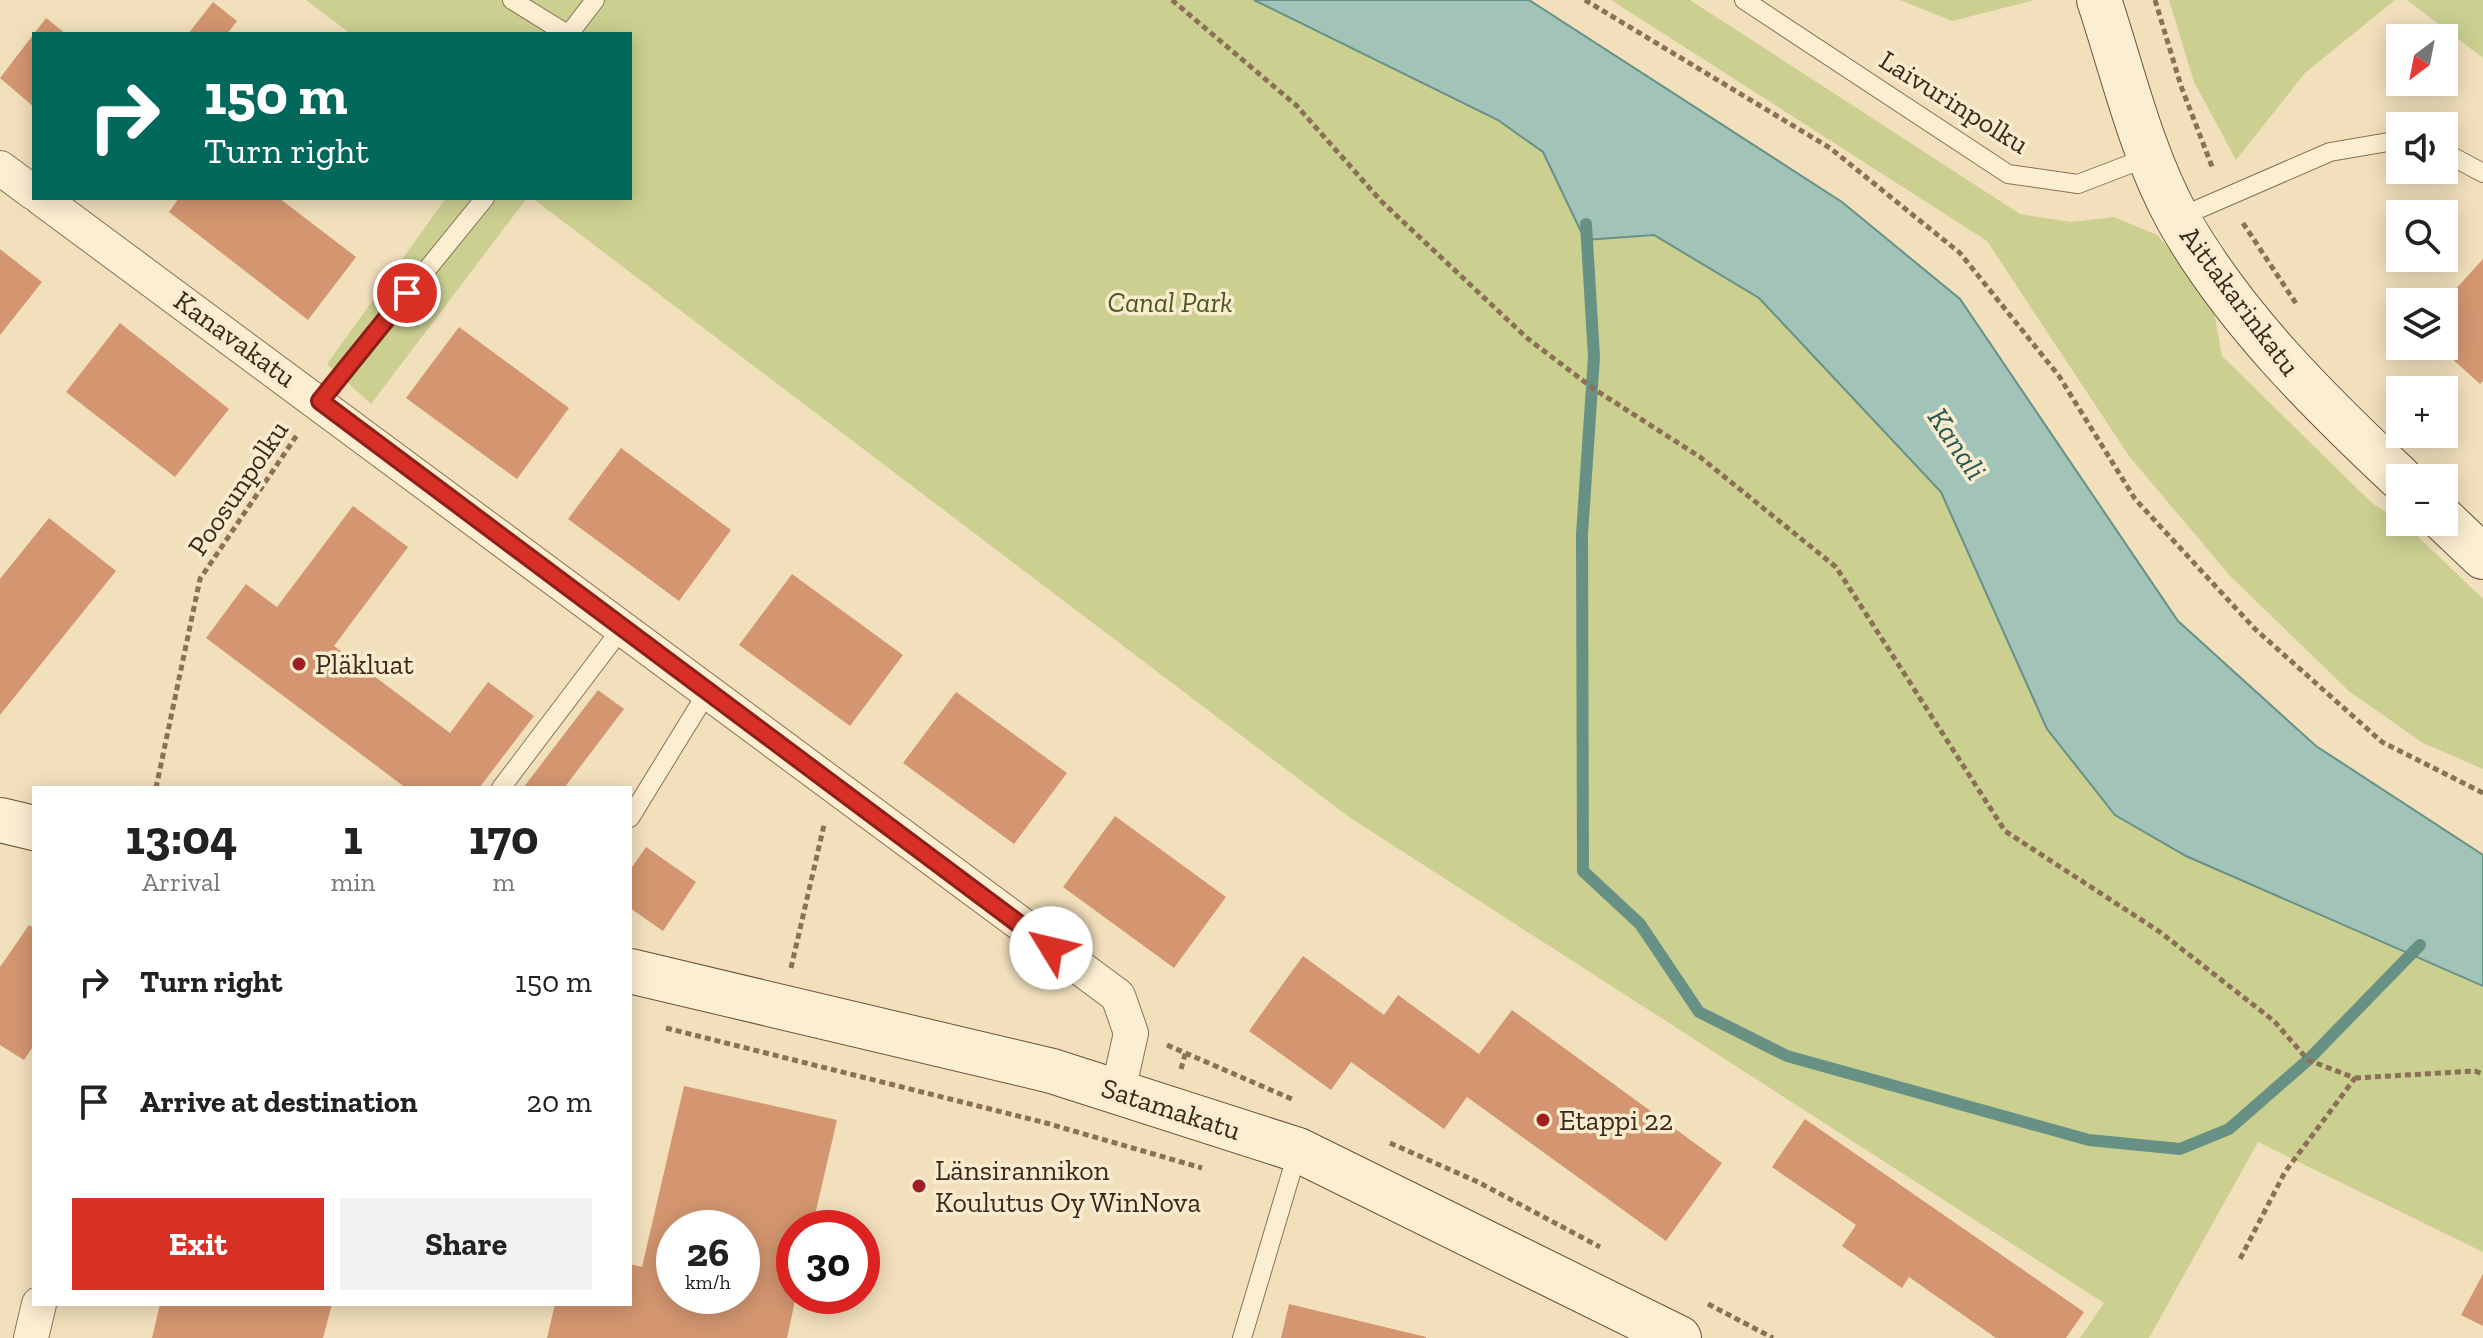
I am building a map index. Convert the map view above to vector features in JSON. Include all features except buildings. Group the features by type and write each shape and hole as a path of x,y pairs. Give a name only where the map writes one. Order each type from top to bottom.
{"street":[{"name":"Aittakarinkatu","path":"2099,0 2151,155 2178,218 2233,299 2317,400 2386,465"},
{"path":"0,168 32,192"},
{"name":"Kanavakatu","path":"44,200 320,401 1118,996 1131,1033 1118,1091"},
{"path":"2458,533 2483,557"},
{"path":"0,820 32,828"},
{"name":"Satamakatu","path":"632,971 1052,1071 1298,1150 1679,1338"},
{"path":"31,1338 39,1306"}],"lane":[{"path":"512,0 565,32"},
{"path":"570,32 595,0"},
{"name":"Laivurinpolku","path":"1744,0 2008,174 2078,184 2151,155"},
{"path":"2178,218 2330,152 2386,142"},
{"path":"2458,160 2483,173"},
{"path":"320,401 483,200"},
{"path":"503,786 622,628"},
{"path":"632,815 708,691"},
{"path":"1242,1338 1298,1150"}],"path":[{"path":"1172,0 1297,106 1381,201 1527,338 1594,389 1700,457 1836,567 2005,831 2160,932 2274,1021 2308,1060 2355,1078 2475,1071 2483,1074"},
{"path":"1585,0 1830,148 1960,253 2059,376 2135,499 2255,629 2382,742 2483,793"},
{"path":"2155,0 2181,86 2226,196 2299,308"},
{"name":"Poosunpolku","path":"156,786 200,579 320,401"},
{"path":"770,1054 836,787"},
{"path":"658,1026 1046,1123 1214,1172"},
{"path":"2240,1259 2285,1172 2355,1078"}],"green space":[{"name":"Canal Park","path":"306,0 1254,0 1498,120 1543,152 1585,239 1654,235 1759,298 1941,492 2047,729 2186,856 2483,986 2483,1252 2258,1142 2149,1338 2080,1338 2104,1303 1349,817 535,200 632,200 632,32 348,32"},
{"path":"1611,0 1690,0 2020,214 2071,222 2114,217 2157,235 2189,271 2213,307 2222,356 2373,504 2386,512 2386,536 2418,536 2483,599 2483,769 2423,743 2350,692 2230,576 2129,456 1987,241"},
{"path":"1900,0 2035,0 1952,21"},
{"path":"2169,0 2395,0 2305,73 2236,160 2194,82"},
{"path":"2407,0 2483,0 2483,58 2458,39 2458,24 2438,24"},
{"path":"445,200 525,200 371,404 327,364"}],"water":[{"name":"Kanali","path":"1254,0 1529,0 1842,202 1960,299 2178,621 2316,746 2483,855 2483,986 2186,856 2115,815 2047,729 1941,492 1759,298 1654,235 1585,240 1543,152 1498,120"}],"waterway":[{"path":"1586,224 1594,357 1582,534 1583,871 1640,924 1699,1012 1787,1056 2089,1140 2180,1149 2229,1129 2308,1060 2420,945"}],"place":[{"name":"Pläkluat","path":"299,664"},
{"name":"Etappi 22","path":"1543,1120"},
{"name":"Länsirannikon Koulutus Oy WinNova","path":"919,1186"}],"route":[{"path":"407,293 320,401 1051,948"}]}
